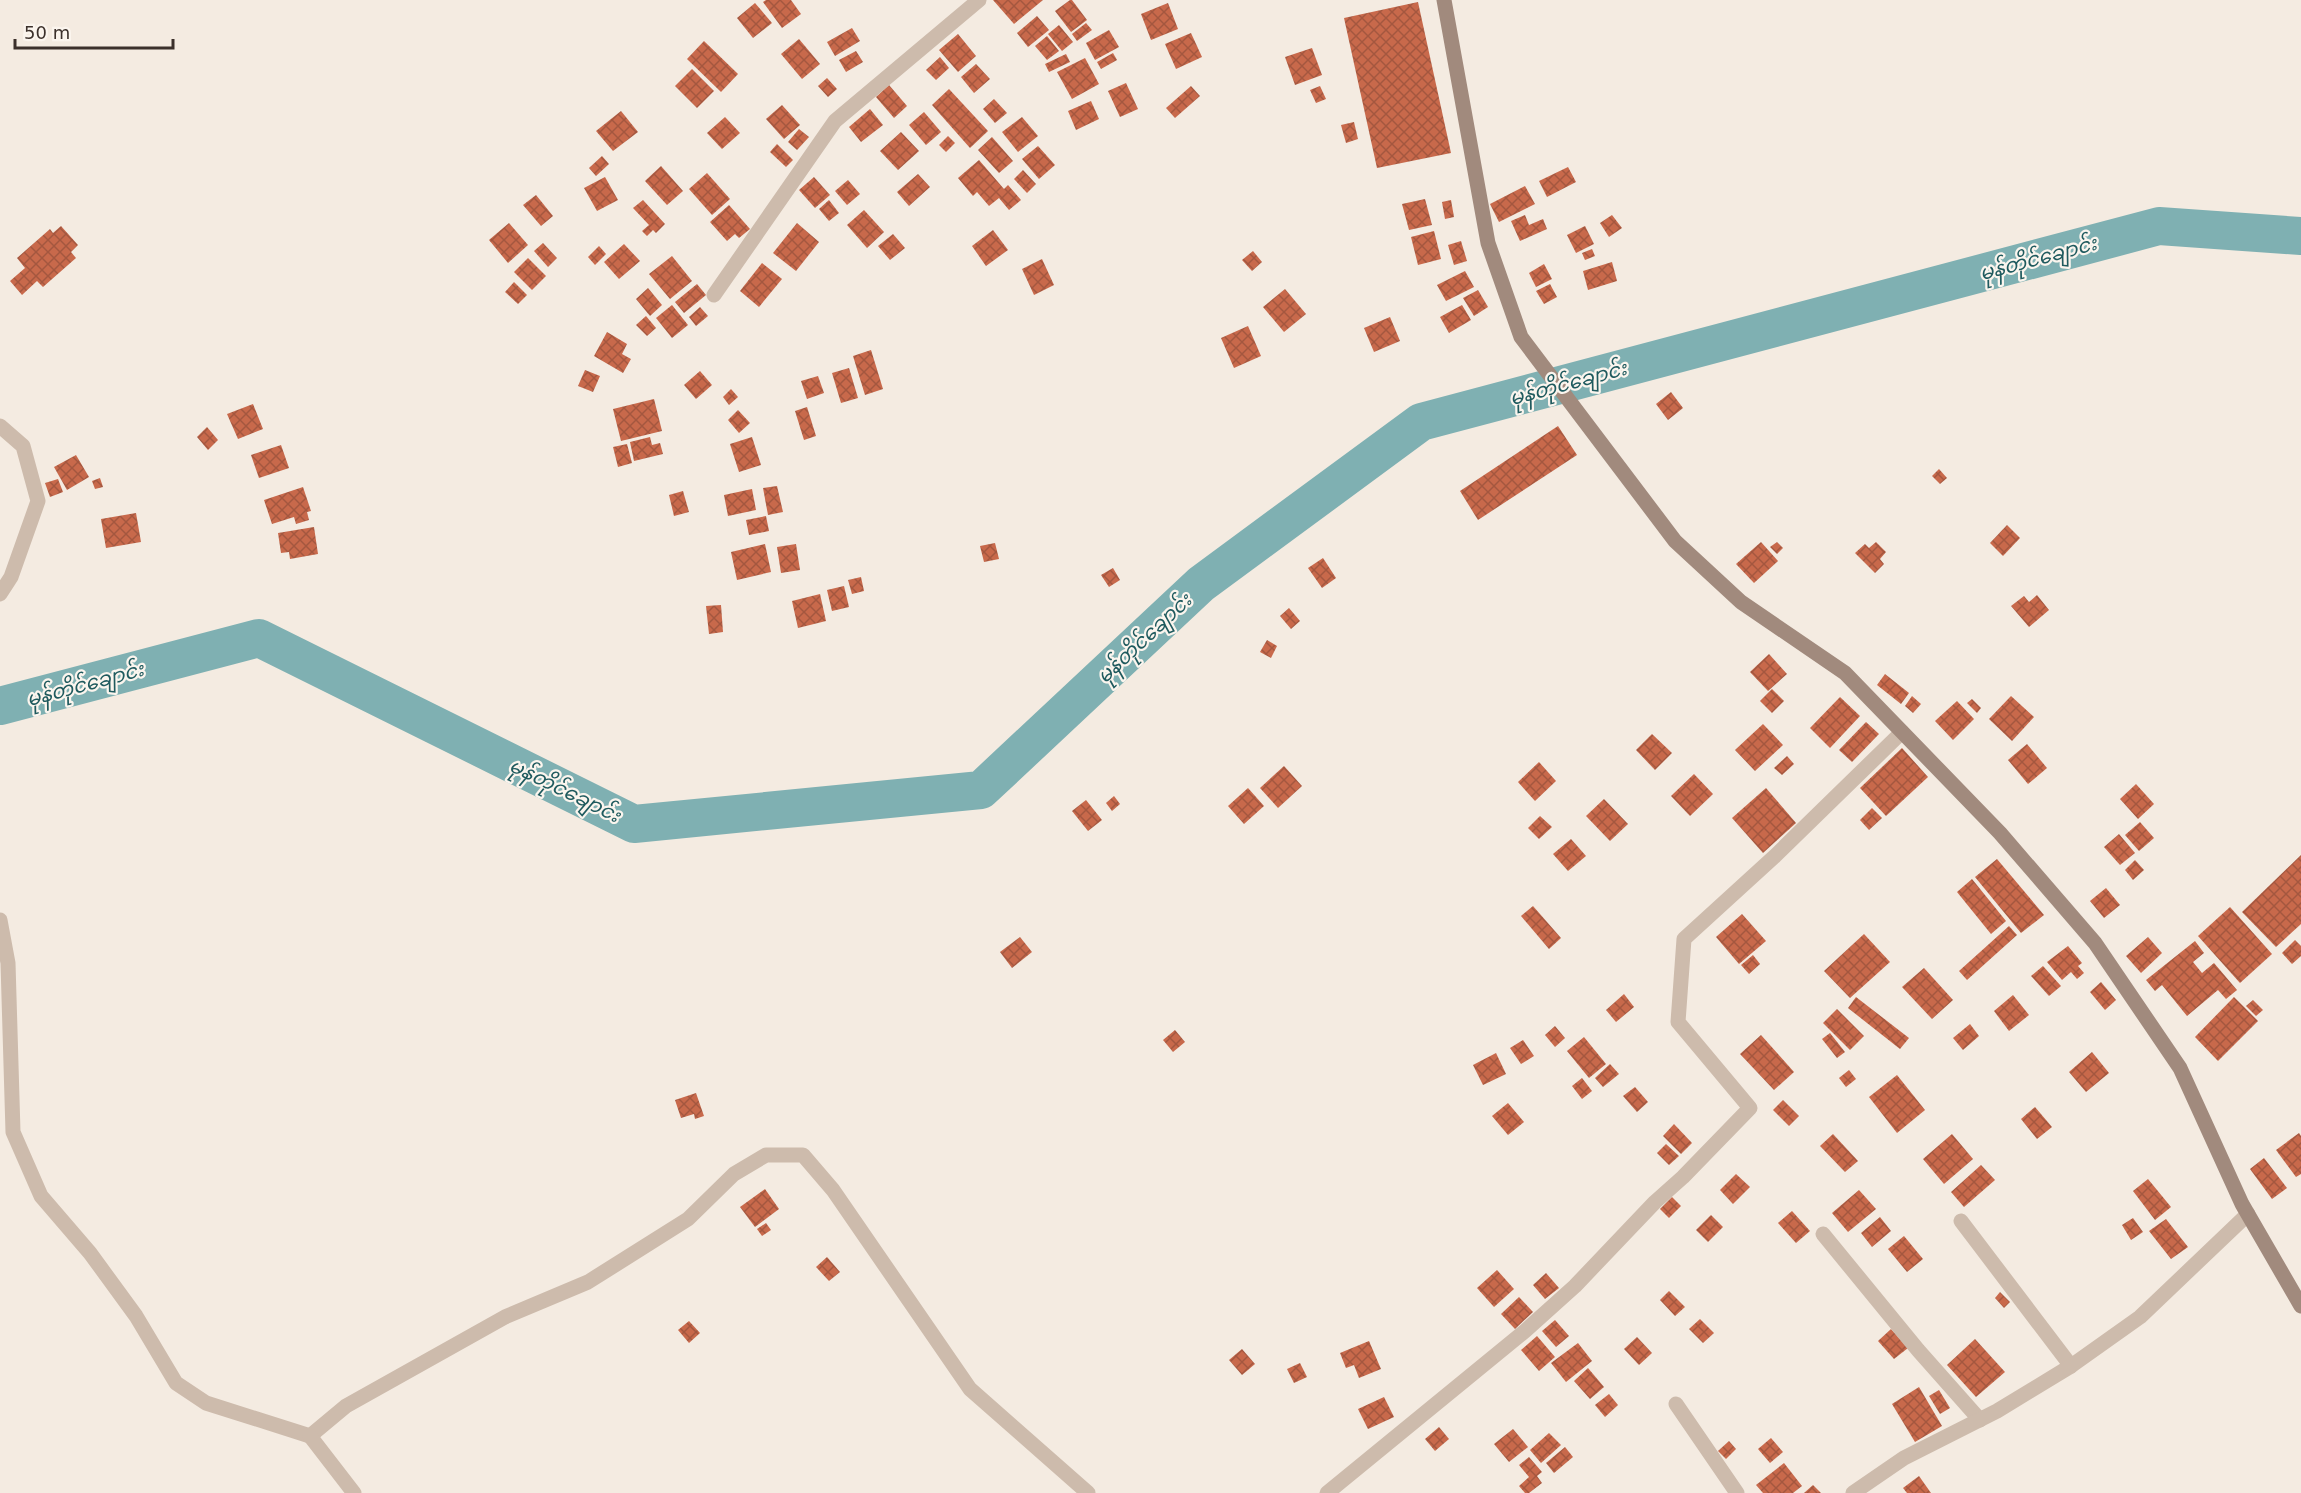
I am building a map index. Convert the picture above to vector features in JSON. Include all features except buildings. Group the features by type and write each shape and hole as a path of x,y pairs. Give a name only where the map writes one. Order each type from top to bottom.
{"street":[{"path":"714,296 835,121 979,0"},
{"path":"1444,0 1488,243 1521,337 1675,541 1741,602 1845,673 2000,833 2095,943 2180,1068 2248,1214 2301,1306"},
{"path":"0,426 23,446 38,501 11,577 0,594"},
{"path":"1328,1493 1525,1331 1575,1286 1655,1202 1683,1177 1750,1108 1677,1022 1684,939 1775,856 1902,732"},
{"path":"0,920 8,963 13,1132 41,1196 90,1253 123,1298 176,1383 206,1403 310,1436 354,1493"},
{"path":"310,1436 346,1406 505,1317 588,1282 688,1219 734,1174 766,1155 803,1155 833,1190 970,1389 1088,1493"},
{"path":"1853,1493 1904,1458 1980,1420 2071,1366 2140,1317 2248,1214"},
{"path":"1961,1221 2071,1366"},
{"path":"1823,1234 1911,1342 1980,1420"},
{"path":"1676,1404 1737,1493"}],"waterway":[{"name":"မုန်တိုင်ချောင်း","path":"0,706 259,638 634,824 981,790 1201,584 1421,422 2159,226 2301,236"}]}
